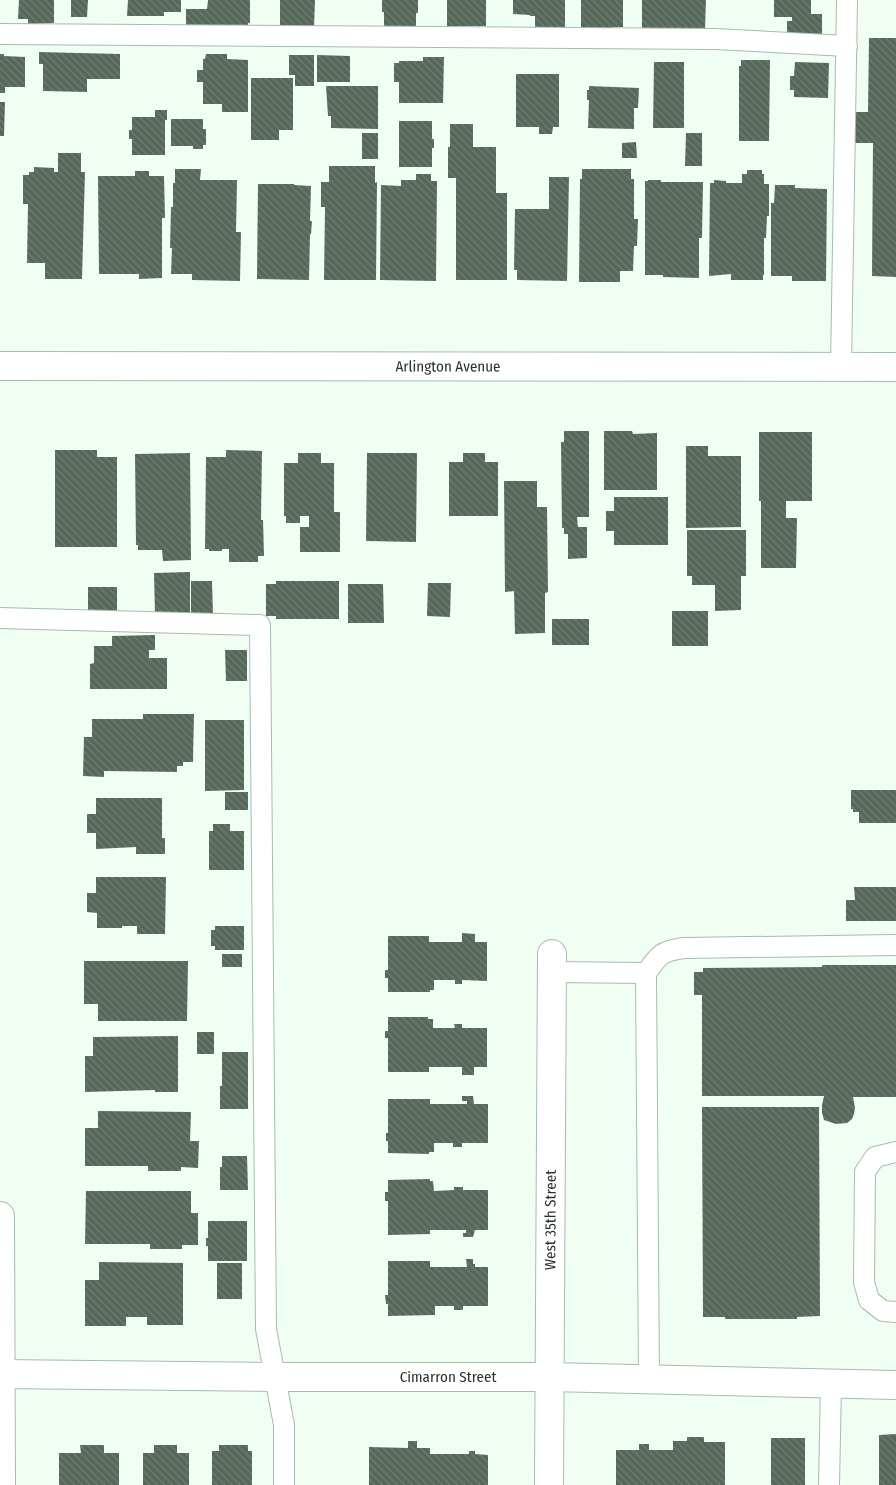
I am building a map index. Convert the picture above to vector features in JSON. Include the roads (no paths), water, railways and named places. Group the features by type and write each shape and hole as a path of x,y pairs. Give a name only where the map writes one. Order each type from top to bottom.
{"street":[{"name":"Arlington Avenue","path":"0,366 896,367"},
{"name":"West 35th Street","path":"549,1485 552,963"},
{"path":"0,1216 1,1485"},
{"name":"Cimarron Street","path":"0,1374 549,1377 896,1385"}],"lane":[{"path":"841,366 848,0"},
{"path":"0,34 715,39 847,46"},
{"path":"0,618 260,625 266,1329 284,1425 284,1485"},
{"path":"650,1380 646,973 660,955 670,950 684,948 896,945"},
{"path":"552,963 646,973"},
{"path":"896,1152 875,1157 864,1172 864,1282 869,1300 884,1311 896,1312"},
{"path":"829,1485 831,1384"}]}
